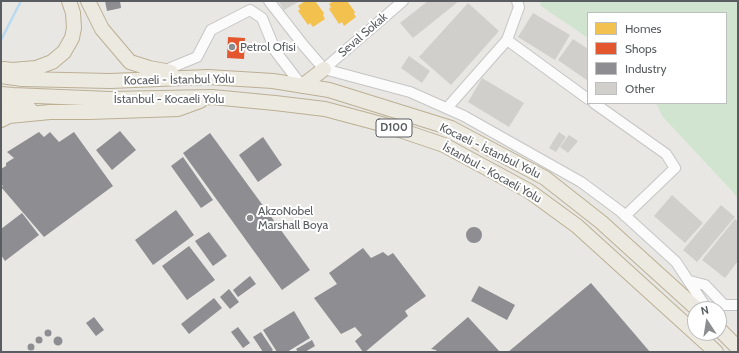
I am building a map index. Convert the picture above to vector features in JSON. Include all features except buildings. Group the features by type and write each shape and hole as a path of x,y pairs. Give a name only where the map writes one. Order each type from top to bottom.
{"highway":[{"path":"1,68 12,70 36,68 52,62 64,52 72,38 74,28 73,13 69,1"},
{"path":"88,1 102,29 130,62 162,71 176,73 199,73 227,78"},
{"path":"302,86 324,69"},
{"name":"Kocaeli - İstanbul Yolu","path":"1,76 22,79 110,81 208,77 273,81 329,90 451,128 545,178 601,222 687,301"},
{"name":"İstanbul - Kocaeli Yolu","path":"1,94 109,99 212,97 275,103 325,109 385,125 444,145 529,192 577,226 716,352"},
{"path":"1,120 9,116 43,112 178,109 212,97"},
{"path":"1,104 43,112"},
{"path":"727,337 738,348"}],"street":[{"path":"269,1 324,69 410,92 447,108 464,116 581,182 625,216 676,262 702,301"},
{"name":"Seval Sokak","path":"324,69 403,1"},
{"path":"447,108 507,40 519,7 517,1"},
{"path":"162,71 197,57 211,30 250,10 262,18 276,52 302,86"},
{"path":"507,40 587,97"},
{"path":"595,104 666,154 675,168 625,216"},
{"path":"690,281 704,285 724,305 738,305"}],"green space":[{"path":"540,1 738,1 738,199 662,116 656,104 727,104 727,12 587,12 587,37 541,6"}],"waterway":[{"path":"1,40 21,1"}],"place":[{"name":"Petrol Ofisi","path":"232,47"},
{"name":"AkzoNobel Marshall Boya","path":"250,218"}]}
